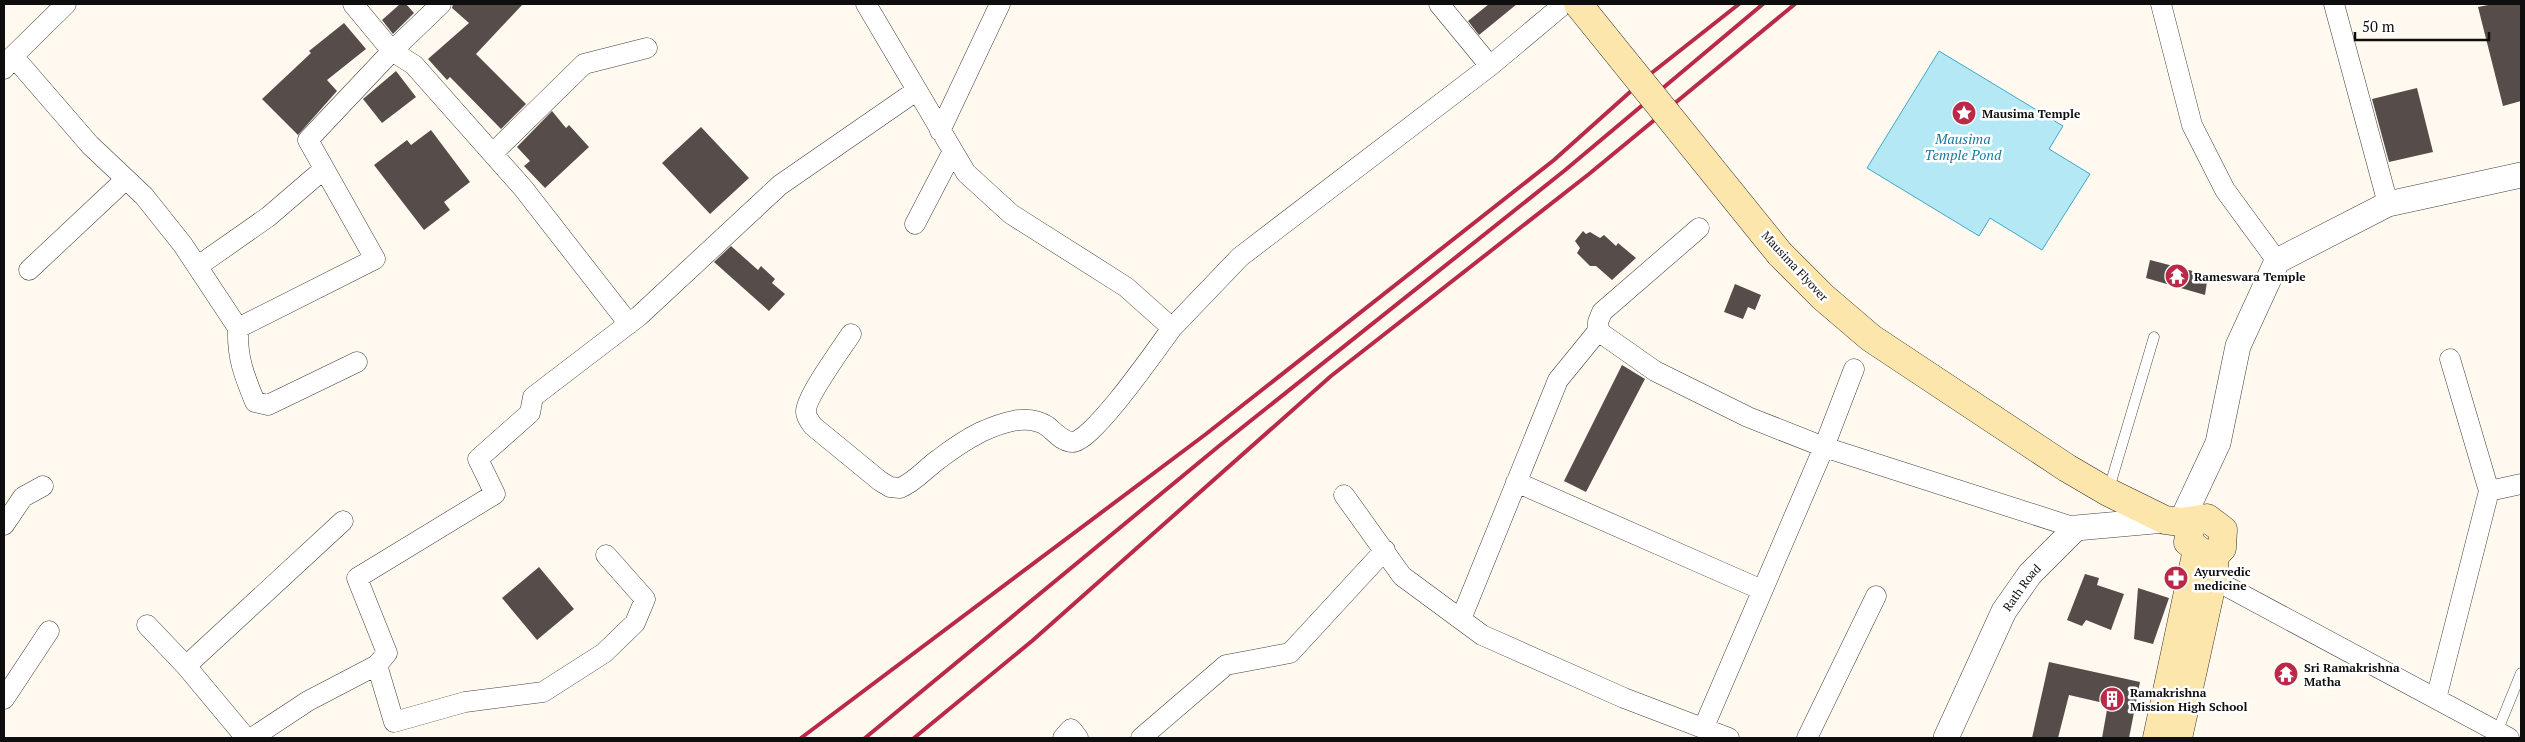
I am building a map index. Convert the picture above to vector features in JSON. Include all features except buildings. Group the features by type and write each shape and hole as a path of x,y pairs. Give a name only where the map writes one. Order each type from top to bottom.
{"main road":[{"name":"Mausima Flyover","path":"1562,6 1780,254 1822,297 1871,338 2067,468 2108,492 2182,520"},
{"path":"2182,520 2194,522 2190,530 2188,542 2208,561"},
{"path":"2157,738 2208,561"},
{"path":"2178,738 2208,561"}],"street":[{"path":"66,4 8,62 126,179 183,244 238,328 237,346 241,368 255,402 268,405 356,362"},
{"path":"353,4 392,51 414,65 523,188 629,324"},
{"path":"238,328 375,259 308,140 392,51 441,4"},
{"path":"866,4 966,173 1011,214 1126,287 1172,328"},
{"path":"940,131 1000,4"},
{"path":"1440,4 1490,66"},
{"path":"2161,4 2192,125 2225,190 2278,261"},
{"path":"2334,4 2388,204"},
{"path":"851,334 809,399 806,412 813,426 890,488 900,488 940,458 981,432 1021,419 1035,420 1060,438 1073,442 1079,441 1089,434 1112,407 1172,328 1240,257 1490,66 1562,6"},
{"path":"493,154 584,64 647,48"},
{"path":"252,738 308,701 377,665 387,653 357,578 495,494 478,459 530,413 533,397 629,324 780,185 916,91"},
{"path":"916,224 953,152"},
{"path":"198,266 268,216 324,169"},
{"path":"1598,331 1655,371 1748,417 1824,447 2076,528 2182,520 2218,443 2238,346 2278,261 2388,204 2521,175"},
{"path":"29,270 126,179"},
{"path":"1461,619 1558,380 1598,331 1598,322 1602,312 1699,228"},
{"path":"2436,698 2489,491 2450,359"},
{"path":"1703,729 1824,447 1854,369"},
{"path":"1516,482 1762,590"},
{"path":"2489,491 2521,484"},
{"path":"4,525 23,497 43,486"},
{"path":"1344,495 1402,576 1482,635 1624,698 1729,738"},
{"path":"186,666 344,521"},
{"name":"Rath Road","path":"1946,738 2004,611 2030,574 2076,528"},
{"path":"1140,738 1226,665 1290,652 1385,550"},
{"path":"377,665 397,730 465,702 543,692 604,653 635,623 645,599 606,554"},
{"path":"2208,561 2436,698 2503,735"},
{"path":"1806,738 1876,596"},
{"path":"147,625 186,666 246,738"},
{"path":"4,699 50,631"},
{"path":"1063,738 1071,729 1078,738"}],"lane":[{"path":"2108,492 2154,337"},
{"path":"2503,735 2521,673"}],"water":[{"name":"Mausima Temple Pond","path":"1939,51 2063,126 2049,149 2090,174 2042,250 1990,218 1979,236 1867,168"}],"railway":[{"path":"801,738 1206,434 1554,160 1649,75 1739,4"},
{"path":"865,738 1219,446 1564,171 1763,4"},
{"path":"914,738 1032,641 1331,376 1589,174 1795,4"}],"place":[{"name":"Mausima Temple","path":"1964,113"},
{"name":"Rameswara Temple","path":"2177,276"},
{"name":"Ayurvedic medicine","path":"2176,578"},
{"name":"Sri Ramakrishna Matha","path":"2286,674"},
{"name":"Ramakrishna Mission High School","path":"2112,699"}]}
